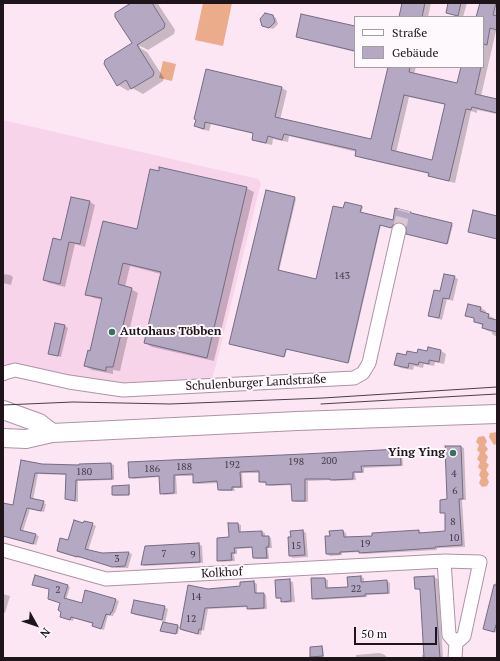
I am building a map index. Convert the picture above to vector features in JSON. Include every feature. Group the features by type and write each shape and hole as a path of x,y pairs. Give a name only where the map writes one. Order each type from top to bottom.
{"main road":[{"path":"3,410 39,423 52,432"},
{"path":"3,438 26,439 52,432 497,414"}],"street":[{"name":"Schulenburger Landstraße","path":"3,374 4,372 15,370 69,382 123,390 354,378 363,373 369,363 399,230"},
{"name":"Kolkhof","path":"3,550 106,579 444,561 480,562 464,636 452,639"},
{"path":"444,561 455,658"}],"shaded area":[{"path":"203,3 232,3 223,46 195,40"},
{"path":"163,61 176,64 172,81 159,78"},
{"path":"3,120 258,179 261,183 211,381 123,385 3,367"},
{"path":"497,432 497,444 494,445 489,437 490,433"},
{"path":"484,436 487,441 485,445 488,449 485,453 488,457 486,462 489,465 486,470 489,474 487,478 489,482 487,486 482,487 479,483 481,478 479,475 481,470 478,467 480,462 477,459 480,453 477,450 479,445 476,442 478,437"}],"building":[{"path":"131,3 152,3 165,24 164,28 137,45 154,72 153,76 131,89 126,80 117,86 104,64 105,60 132,43 115,17 115,13"},
{"path":"402,3 425,3 422,16 399,16"},
{"path":"448,3 461,3 458,16 446,13"},
{"path":"480,3 496,3 493,15 497,16 497,30 490,28 487,45 484,44 484,16 476,16"},
{"path":"265,13 273,15 275,22 269,28 262,26 260,19"},
{"path":"301,14 354,26 354,51 296,37"},
{"path":"388,68 410,68 409,72 457,83 461,68 481,68 475,94 497,99 497,113 472,107 471,110 466,109 449,181 428,176 429,173 355,156 356,150 284,134 282,140 268,136 266,143 252,140 253,133 205,122 204,129 194,126 196,120 194,119 206,69 282,87 275,117 371,139","holes":["404,95 445,104 432,160 391,150"]},
{"path":"159,167 247,187 207,358 144,343 161,272 123,263 118,284 132,288 113,367 106,367 106,371 84,366 88,350 90,351 102,298 85,295 103,221 137,229 150,169 159,171"},
{"path":"266,190 295,197 278,270 316,279 333,206 343,208 345,202 362,206 360,212 393,220 395,208 452,223 447,244 406,234 405,224 401,222 396,223 391,228 380,225 348,363 286,349 284,357 229,344"},
{"path":"71,197 90,201 80,244 69,242 60,284 43,280 53,238 61,240"},
{"path":"473,210 497,216 497,239 468,232"},
{"path":"444,274 455,276 449,299 443,298 439,318 428,316 434,290 440,291"},
{"path":"468,304 481,307 480,311 489,314 488,318 497,320 497,332 482,328 483,324 474,322 474,318 465,316"},
{"path":"55,323 65,325 58,356 48,354"},
{"path":"428,347 441,350 439,362 429,360 429,364 419,362 418,365 409,363 408,368 394,365 397,353 406,355 407,351 417,353 418,349 427,351"},
{"path":"445,446 461,446 463,499 459,499 462,545 435,548 359,553 359,551 340,552 340,554 326,554 325,536 330,536 329,531 343,530 344,537 372,536 372,533 419,530 419,533 445,531 445,513 440,513 440,500 447,499"},
{"path":"400,449 401,465 361,466 362,472 353,472 353,479 305,479 305,501 292,501 291,484 266,485 266,482 259,482 259,471 240,472 241,487 232,487 232,490 218,490 217,481 193,483 193,474 174,475 174,493 160,494 159,476 129,478 128,462"},
{"path":"21,460 42,464 79,465 111,463 112,479 76,480 75,501 65,499 66,474 35,473 30,498 44,501 41,511 27,508 20,530 36,534 33,544 3,536 3,503 13,505"},
{"path":"129,485 129,495 112,495 112,486"},
{"path":"74,520 83,523 84,521 93,523 85,549 102,553 129,552 125,566 112,567 57,551 60,538 68,540"},
{"path":"228,523 238,523 239,532 262,531 262,536 269,536 269,547 266,547 267,558 253,558 252,547 234,548 235,553 231,553 232,560 217,561 217,538 229,537"},
{"path":"303,530 305,555 289,556 288,537 291,537 290,531"},
{"path":"199,543 200,562 141,565 145,546"},
{"path":"35,575 68,585 64,598 82,603 85,590 116,599 112,612 110,615 106,614 101,629 92,626 93,623 71,617 70,620 60,617 61,612 58,610 60,603 48,599 49,589 32,585"},
{"path":"361,576 361,582 387,580 388,593 312,599 311,578 325,578 326,588 348,587 347,577"},
{"path":"434,576 440,658 424,658 420,589 415,589 414,577"},
{"path":"290,579 291,601 281,602 281,598 276,598 275,580"},
{"path":"254,581 255,593 264,593 264,608 247,609 247,606 205,608 201,630 199,629 198,634 180,629 188,585 208,589 240,586 240,582"},
{"path":"494,585 497,585 497,622 494,632 483,629"},
{"path":"134,600 165,606 162,620 131,613"},
{"path":"163,622 178,625 176,634 160,631"},
{"path":"322,646 323,656 310,657 310,647"}],"tunnel":[{"path":"399,230 404,210"}],"tram line":[{"path":"3,405 73,402 170,404 323,398 497,387"},
{"path":"321,404 497,394"}],"place":[{"name":"Autohaus Többen","path":"112,332"},
{"name":"Ying Ying","path":"453,453"}]}
